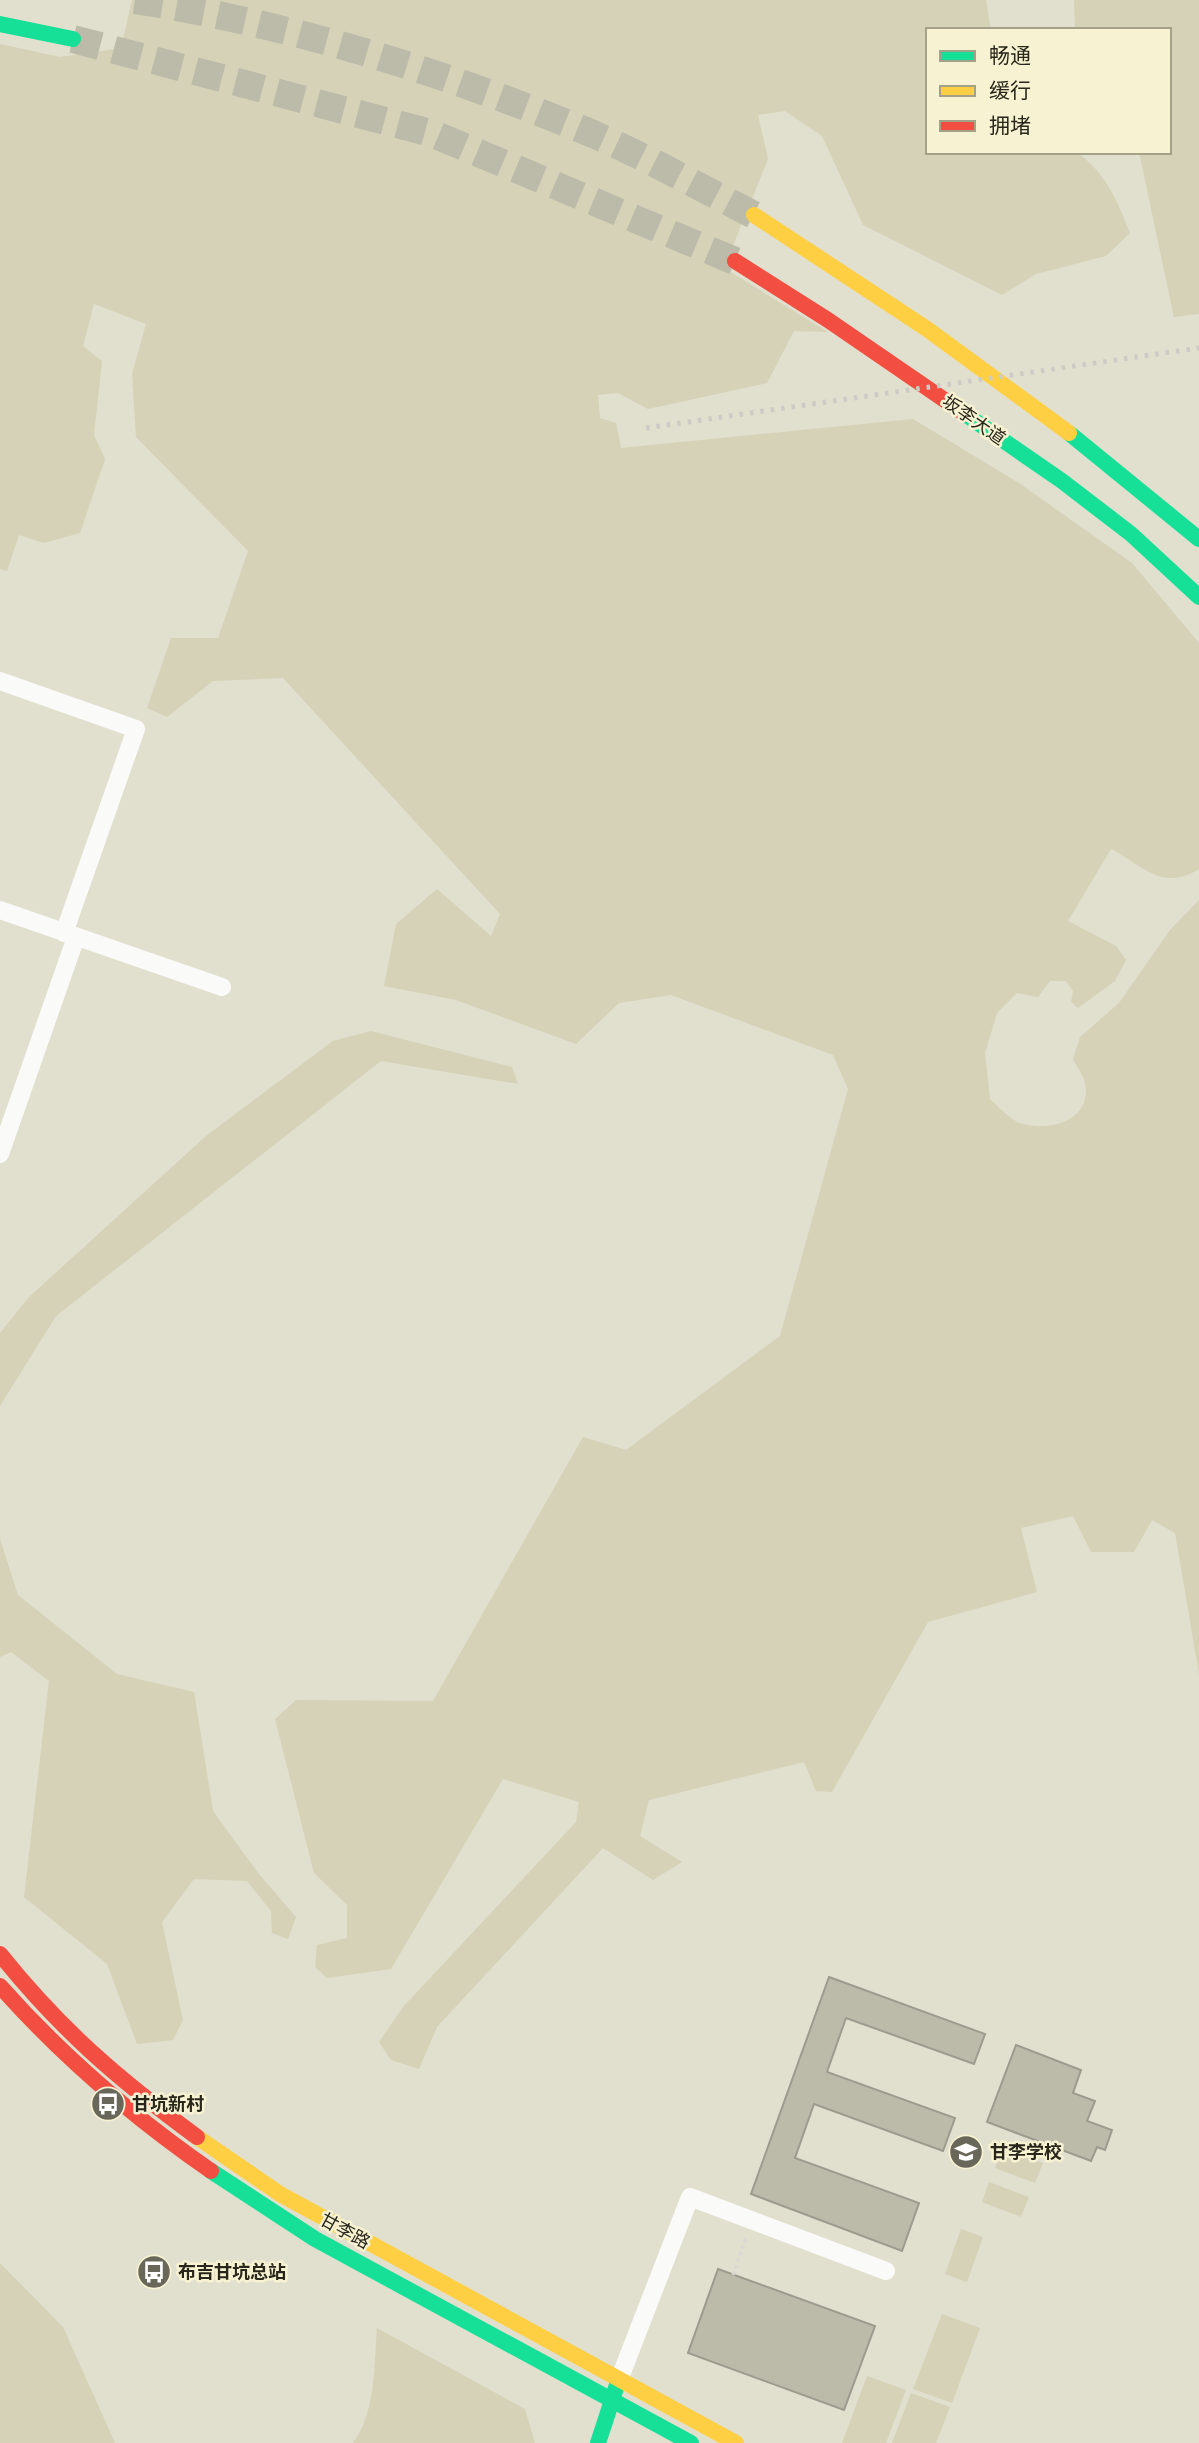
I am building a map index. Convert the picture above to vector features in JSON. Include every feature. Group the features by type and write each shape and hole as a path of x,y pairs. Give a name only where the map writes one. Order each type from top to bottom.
{"main road":[{"path":"0,24 73,39"},
{"path":"754,215 891,305 1117,467 1199,540"},
{"name":"坂李大道","path":"735,261 828,320 1062,481 1131,534 1199,597"},
{"name":"甘李路","path":"0,1954 53,2018 83,2046 233,2162 324,2220 736,2443"},
{"name":"甘李路","path":"0,1986 38,2030 108,2093 266,2209 315,2239 691,2443"},
{"path":"598,2443 619,2380"}],"street":[{"path":"0,681 136,729 0,1154"},
{"path":"0,910 222,987"},
{"path":"619,2380 690,2197 886,2271"}],"shaded area":[{"path":"132,0 986,0 991,28 926,28 926,154 1078,154 1103,178 1130,233 1106,256 1036,274 1002,295 863,225 822,136 785,111 758,115 768,159 724,268 828,332 794,331 767,383 648,409 618,393 598,395 600,418 616,423 621,448 913,419 1019,483 1132,563 1199,643 1199,869 1174,878 1164,877 1144,869 1111,849 1068,921 1116,946 1126,960 1115,981 1078,1008 1071,1002 1073,991 1066,981 1050,981 1038,997 1017,993 997,1013 985,1053 990,1099 1012,1119 1030,1126 1041,1126 1053,1125 1072,1117 1085,1101 1086,1085 1073,1059 1080,1037 1119,1003 1170,930 1199,900 1199,1674 1175,1533 1152,1520 1134,1552 1091,1552 1073,1516 1021,1528 1037,1592 928,1622 832,1792 816,1791 804,1762 649,1800 640,1836 682,1862 653,1880 603,1848 437,2027 419,2069 391,2060 379,2042 403,2007 576,1822 579,1802 503,1779 391,1969 327,1978 315,1967 317,1945 347,1938 347,1905 314,1873 275,1719 296,1700 433,1701 583,1437 626,1450 780,1336 848,1089 833,1055 671,995 619,1003 576,1044 456,1000 384,986 396,924 437,889 491,936 500,914 283,678 213,681 167,717 147,708 171,638 218,638 248,551 136,437 132,374 146,324 94,304 83,346 102,361 94,435 105,459 80,533 44,543 19,535 7,571 0,569 0,44 60,57 121,48"},
{"path":"1074,0 1199,0 1199,314 1174,317 1139,154 1171,154 1171,28 1075,28"},
{"path":"371,1031 512,1067 518,1084 381,1061 56,1316 0,1406 0,1333 28,1298 206,1136 333,1041"},
{"path":"0,1539 18,1595 117,1674 194,1692 213,1811 259,1874 296,1917 288,1939 272,1933 271,1911 247,1881 194,1879 162,1922 183,2020 173,2040 137,2044 107,1964 24,1897 49,1681 11,1652 0,1657"},
{"path":"1003,2148 1043,2163 1035,2183 995,2168"},
{"path":"989,2182 1029,2197 1021,2217 982,2202"},
{"path":"961,2229 983,2237 967,2282 945,2274"},
{"path":"0,2263 63,2327 115,2443 0,2443"},
{"path":"942,2314 980,2328 952,2403 913,2389"},
{"path":"377,2328 525,2409 535,2443 353,2443 361,2431 370,2403"},
{"path":"867,2376 906,2390 886,2443 842,2443"},
{"path":"911,2393 950,2407 936,2443 892,2443"}],"building":[{"path":"829,1977 985,2034 974,2064 846,2018 827,2072 955,2118 943,2151 814,2104 795,2158 919,2203 902,2251 751,2194"},
{"path":"1016,2045 1081,2070 1073,2093 1095,2101 1087,2121 1112,2130 1105,2150 1097,2147 1091,2161 987,2122"},
{"path":"718,2269 875,2326 844,2410 688,2353"}],"tunnel":[{"path":"135,0 252,22 425,71 614,143 754,215"},
{"path":"73,39 431,133 735,261"}],"railway":[{"path":"646,428 1199,348"}],"traffic: fast":[{"path":"0,24 73,39"},
{"path":"965,414 1062,481 1131,534 1199,597"},
{"path":"1069,433 1199,539"},
{"path":"211,2171 315,2239 691,2443"},
{"path":"598,2443 617,2385"}],"traffic: slow":[{"path":"754,215 927,329 1069,433"},
{"path":"197,2137 280,2194 736,2443"}],"traffic: jam":[{"path":"735,261 828,320 965,414"},
{"path":"0,1954 68,2030 141,2095 197,2137"},
{"path":"0,1986 100,2085 211,2171"}],"place":[{"name":"甘坑新村","path":"108,2104"},
{"name":"甘李学校","path":"966,2152"},
{"name":"布吉甘坑总站","path":"154,2272"}]}
